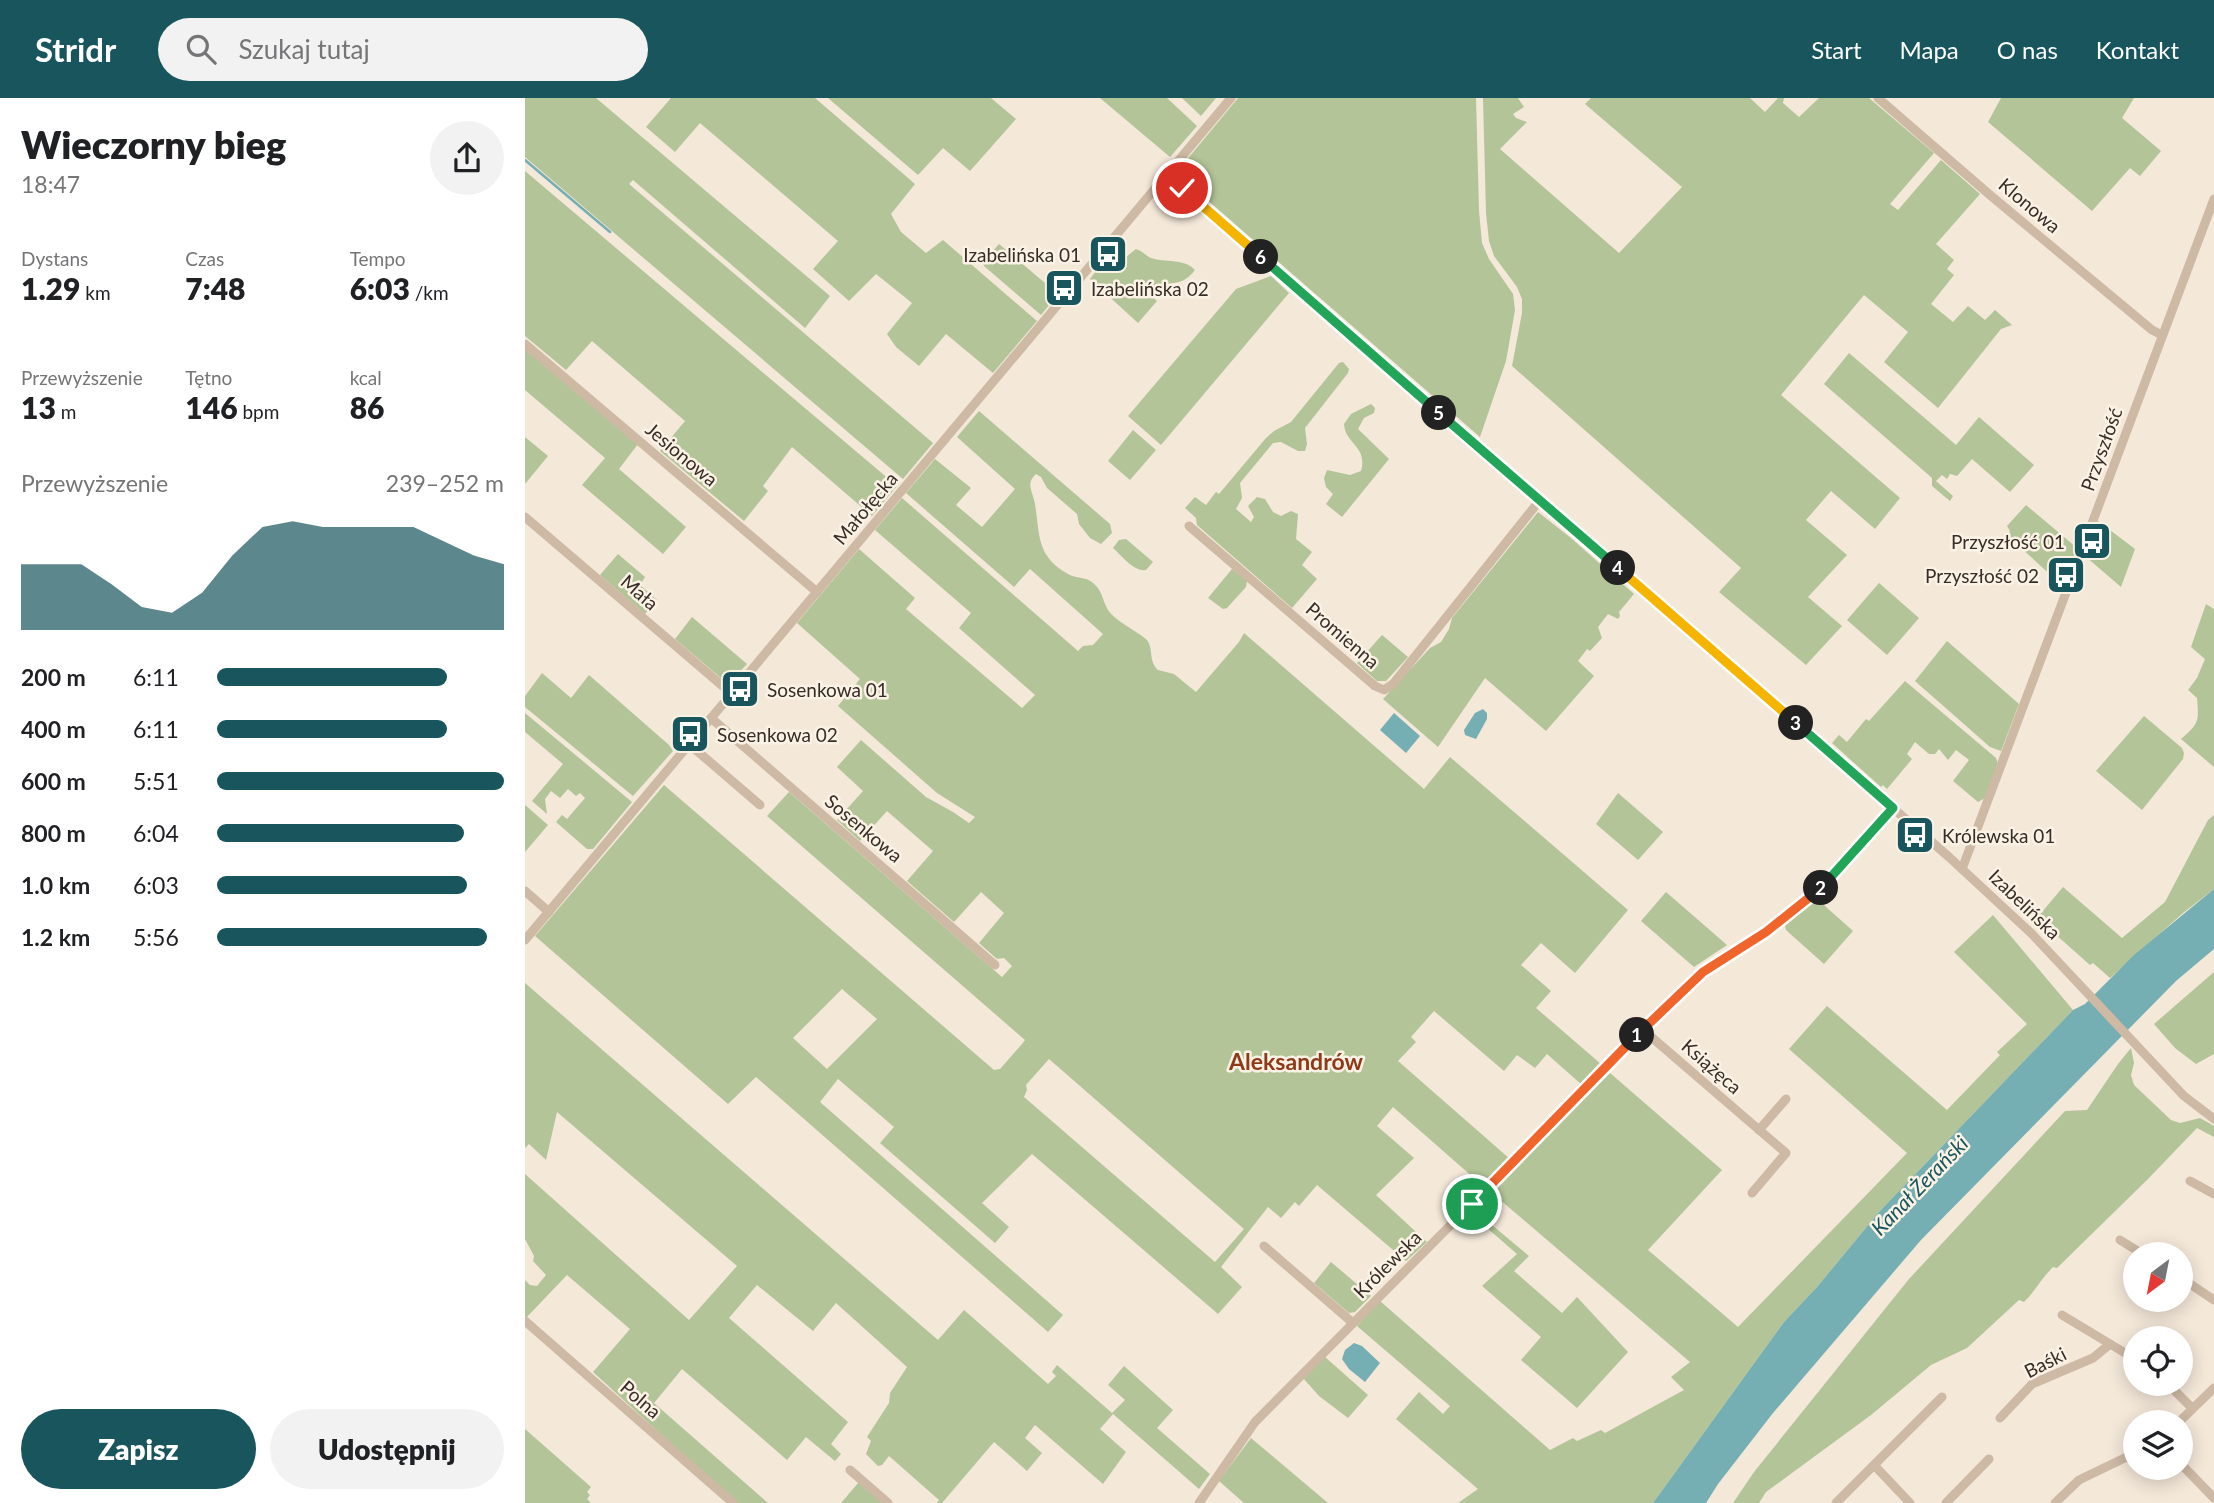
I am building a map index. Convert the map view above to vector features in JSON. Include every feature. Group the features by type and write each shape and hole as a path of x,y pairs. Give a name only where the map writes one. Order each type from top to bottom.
{"street":[{"name":"Małołęcka","path":"525,940 1231,98"},
{"name":"Klonowa","path":"1878,98 2000,204 2162,335"},
{"name":"Izabelińska","path":"1167,174 1962,869 2032,933 2184,1096 2214,1119"},
{"name":"Przyszłość","path":"1962,869 2214,199"},
{"name":"Jesionowa","path":"525,344 817,592"},
{"name":"Promienna","path":"1189,526 1375,686 1384,690 1393,684 1540,500"},
{"name":"Mała","path":"525,517 732,694"},
{"name":"Sosenkowa","path":"711,718 995,965"},
{"path":"689,744 760,805"},
{"name":"Królewska","path":"1199,1503 1255,1422 1642,1030 1703,972 1766,932 1824,886 1893,808"},
{"path":"525,891 549,912"},
{"name":"Książęca","path":"1642,1030 1786,1153 1752,1193"},
{"path":"1759,1130 1786,1099"},
{"path":"2190,1181 2214,1194"},
{"path":"1264,1246 1353,1323"},
{"path":"2193,1286 2214,1300"},
{"path":"2062,1315 2123,1352"},
{"name":"Polna","path":"525,1321 733,1503"},
{"name":"Baśki","path":"2000,1418 2032,1384 2093,1358 2111,1344"},
{"path":"2180,1396 2192,1408 2214,1388"},
{"path":"1836,1503 1942,1397"},
{"path":"2055,1503 2079,1480 2123,1458"},
{"path":"1946,1503 1989,1460"},
{"path":"1874,1465 1910,1503"},
{"path":"850,1470 888,1503"},
{"path":"2193,1477 2214,1499"}],"green space":[{"path":"525,98 596,98 830,296 805,328 633,180 629,184 933,443 903,479 525,157"},
{"path":"671,98 815,98 915,184 891,214 901,232 926,253 943,240 1037,321 993,373 946,334 919,366 896,347 887,334 912,303 876,274 849,301 813,269 838,241 700,123 675,152 646,127"},
{"path":"828,98 991,98 1016,119 970,171 943,148 918,175"},
{"path":"1100,98 1167,98 1197,126 1170,157"},
{"path":"1182,98 1216,98 1201,116"},
{"path":"1238,98 1476,98 1482,243 1489,259 1513,294 1515,310 1506,361 1480,437 1205,198 1188,179 1185,162"},
{"path":"1483,98 1518,98 1524,107 1513,114 1527,122 1500,149 1619,253 1682,187 1585,104 1591,98 1750,98 1765,112 1778,98 1784,98 1783,103 1799,117 1819,98 1869,98 1934,153 1890,204 1898,210 1941,160 1980,194 1936,244 1954,260 1947,269 1954,275 1931,304 1953,322 1968,306 1985,320 1995,310 2012,325 2001,329 1938,408 1884,362 1908,332 1864,295 1781,395 1900,498 1875,529 1831,491 1806,520 1847,555 1808,597 1842,626 1806,665 1719,592 1741,568 1512,366 1522,299 1517,287 1494,256 1489,241"},
{"path":"2001,98 2134,98 2122,118 2161,151 2140,176 2130,168 2092,211 1988,122"},
{"path":"525,171 897,486 872,516 792,447 763,486 768,491 744,521 660,451 685,421 592,341 566,370 525,336"},
{"path":"999,244 1058,294 1041,315 984,266 983,262"},
{"path":"1136,249 1151,258 1180,262 1195,270 1183,280 1156,289 1150,295 1157,301 1138,323 1090,279 1106,257 1119,268 1126,257"},
{"path":"1271,276 1289,293 1161,445 1128,416 1236,289"},
{"path":"525,348 638,444 619,469 686,527 663,554 582,485 605,458 525,390"},
{"path":"1849,353 1956,445 1979,417 2034,465 2010,492 1972,459 1957,476 1950,474 1947,479 1942,475 1936,481 1953,496 1950,501 1932,486 1932,478 1824,384"},
{"path":"1343,362 1349,369 1348,373 1305,428 1305,451 1298,451 1281,442 1273,443 1240,483 1242,498 1236,509 1251,522 1254,517 1248,506 1257,497 1265,499 1273,512 1281,516 1291,511 1298,514 1296,539 1312,552 1302,565 1317,579 1292,608 1197,525 1196,518 1185,508 1195,497 1206,505 1216,492 1219,494 1266,438 1291,422 1339,363"},
{"path":"1371,404 1375,408 1374,413 1364,418 1358,429 1389,459 1342,517 1326,504 1333,494 1326,487 1324,478 1327,470 1350,475 1361,471 1359,450 1345,431 1344,424 1351,414"},
{"path":"979,411 1110,524 1112,533 1101,544 1090,538 1079,524 1077,514 1047,488 1041,477 1036,474 1031,481 1041,544 1050,560 1068,574 1087,579 1096,586 1111,614 1147,640 1158,670 1174,674 1196,692 1244,633 1424,789 1450,757 1628,910 1575,973 1541,943 1521,965 1551,991 1536,1008 1601,1064 1582,1085 1547,1054 1535,1068 1517,1055 1504,1071 1434,1011 1411,1037 1416,1042 1398,1061 1510,1159 1483,1186 1393,1107 1377,1126 1414,1158 1376,1195 1427,1242 1406,1261 1317,1185 1299,1206 1295,1202 1281,1218 1268,1207 1221,1267 1242,1287 1218,1314 1032,1154 982,1203 1009,1227 995,1243 880,1143 894,1127 838,1079 820,1102 1063,1315 1048,1332 756,1077 728,1104 535,936 664,785 994,1070 1000,1069 1022,1044 1025,1040 767,816 789,792 1002,977 1012,966 1004,958 997,959 979,943 1004,913 981,892 954,922 907,881 933,851 887,811 860,841 837,820 863,791 837,767 861,740 926,797 969,823 975,817 937,793 838,706 860,679 797,623 859,549 915,598 906,609 1022,708 1035,695 959,628 971,613 875,530 902,498 1078,651 1083,646 1093,645 1103,634 1030,569 1014,587 906,493 935,459 971,488 956,505 982,527 1015,489 957,437","holes":["842,989 877,1019 827,1069 793,1038","1049,1059 1244,1229 1215,1262 1024,1097 1026,1085"]},
{"path":"1133,430 1156,450 1130,480 1108,461"},
{"path":"525,437 548,456 525,484"},
{"path":"2026,505 2077,548 2063,582 2056,580 2008,536 2010,531 2007,526"},
{"path":"1538,512 1634,594 1619,612 1618,619 1608,614 1598,627 1602,638 1590,651 1587,649 1578,661 1594,676 1546,731 1485,678 1438,747 1383,699 1430,648 1441,642 1452,618"},
{"path":"2098,521 2135,549 2121,587 2085,556"},
{"path":"1126,539 1153,562 1146,570 1133,566 1113,548 1119,540"},
{"path":"618,554 645,577 640,585 657,600 645,614 600,575"},
{"path":"1232,569 1247,581 1246,587 1223,609 1208,598"},
{"path":"1879,583 1919,618 1887,655 1847,620"},
{"path":"2206,604 2214,609 2214,767 2181,739 2191,730 2198,717 2197,698 2188,690 2197,678 2205,659 2191,647"},
{"path":"692,617 747,664 728,684 675,639"},
{"path":"1382,635 1408,657 1386,681 1377,681 1357,663"},
{"path":"1947,641 2019,704 2001,751 1990,747 1915,681"},
{"path":"542,673 571,698 589,675 669,745 673,751 633,796 525,707 525,696"},
{"path":"1905,681 1996,758 1998,764 1985,798 1978,802 1953,781 1969,760 1956,750 1948,760 1939,749 1935,754 1929,754 1915,742 1907,754 1912,759 1887,789 1883,785 1881,787 1832,743 1839,735 1847,742"},
{"path":"525,713 632,802 593,849 587,849 556,822 562,815 567,819 585,798 580,793 576,796 568,789 560,798 551,791 545,799 547,814 532,801 563,764 525,732"},
{"path":"2144,716 2182,748 2184,753 2183,759 2142,810 2096,771"},
{"path":"1618,793 1663,832 1638,860 1596,824"},
{"path":"525,805 548,825 525,852"},
{"path":"2214,815 2214,889 2110,978 2093,963 2090,965 2037,918 2063,887 2122,938 2165,902 2208,820"},
{"path":"1666,892 1727,945 1694,967 1641,921"},
{"path":"1816,898 1853,931 1824,964 1786,930 1785,926"},
{"path":"1993,915 2073,1010 1879,1212 1784,1322 1653,1503 1458,1503 1478,1489 1396,1419 1419,1392 1443,1414 1450,1406 1357,1326 1380,1301 1550,1450 1573,1438 1577,1441 1601,1430 1605,1433 1684,1390 1671,1377 1690,1362 1492,1193 1610,1073 1722,1170 1648,1250 1738,1327 1907,1153 1789,1049 1827,1006 1947,1110 2000,1055 1997,1052 2027,1024 1954,952"},
{"path":"2214,972 2214,1054 2196,1064 2175,1048 2154,1024"},
{"path":"525,983 938,1340 964,1310 1048,1384 1056,1376 1052,1372 1057,1365 1112,1413 1125,1400 1108,1385 1124,1366 1173,1410 1157,1428 1210,1474 1199,1489 1113,1414 1100,1429 1126,1452 1103,1484 1035,1425 1025,1438 1042,1453 1027,1471 994,1442 942,1503 937,1503 939,1500 889,1456 878,1466 866,1454 871,1441 867,1437 889,1403 890,1393 907,1367 836,1303 813,1331 757,1285 729,1318 848,1422 831,1444 841,1454 835,1461 806,1437 787,1460 682,1369 654,1403 768,1503 736,1503 593,1372 630,1329 567,1275 525,1319 525,1280 530,1285 537,1286 546,1275 533,1261 534,1256 525,1239 525,1174 689,1320 737,1266 557,1112 546,1160 529,1144 525,1148"},
{"path":"2131,1048 2134,1063 2131,1075 2134,1085 2171,1120 2180,1123 2200,1118 2214,1126 2214,1137 2197,1128 2057,1268 2053,1267 2024,1302 2019,1300 1967,1348 1931,1365 1871,1415 1766,1492 1759,1503 1733,1503 1754,1472 1909,1279 2065,1111 2087,1110"},
{"path":"1474,1210 1529,1256 1514,1271 1562,1313 1577,1297 1628,1352 1577,1408 1521,1360 1541,1337 1482,1286 1517,1254 1471,1214"},
{"path":"1331,1262 1371,1296 1355,1312 1349,1313 1314,1283"},
{"path":"1325,1357 1368,1395 1348,1418 1319,1396 1303,1378"},
{"path":"525,1429 591,1487 587,1492 590,1495 587,1499 591,1503 525,1503"},
{"path":"1251,1438 1328,1503 1244,1503 1219,1481"},
{"path":"859,1482 883,1503 841,1503"}],"water":[{"path":"1483,709 1487,713 1487,719 1476,739 1465,735 1464,730 1475,713"},
{"path":"1394,713 1420,736 1406,753 1380,730"},
{"name":"Kanał Żerański","path":"2214,889 2214,949 2176,981 1921,1240 1773,1413 1706,1503 1653,1503 1784,1322 1879,1212 2073,1010 2085,1004 2134,955"},
{"path":"1354,1343 1362,1346 1380,1363 1365,1382 1349,1369 1342,1359 1345,1350"}],"waterway":[{"path":"525,160 610,232"}],"place":[{"name":"Izabelińska 01","path":"1108,254"},
{"name":"Izabelińska 02","path":"1064,288"},
{"name":"Przyszłość 01","path":"2092,541"},
{"name":"Przyszłość 02","path":"2066,575"},
{"name":"Sosenkowa 01","path":"740,689"},
{"name":"Sosenkowa 02","path":"690,734"},
{"name":"Królewska 01","path":"1915,835"}],"district":[{"name":"Aleksandrów","path":"1296,1061"}],"route":[{"path":"1182,188 1893,808 1824,886 1766,932 1698,976 1472,1204"}]}
